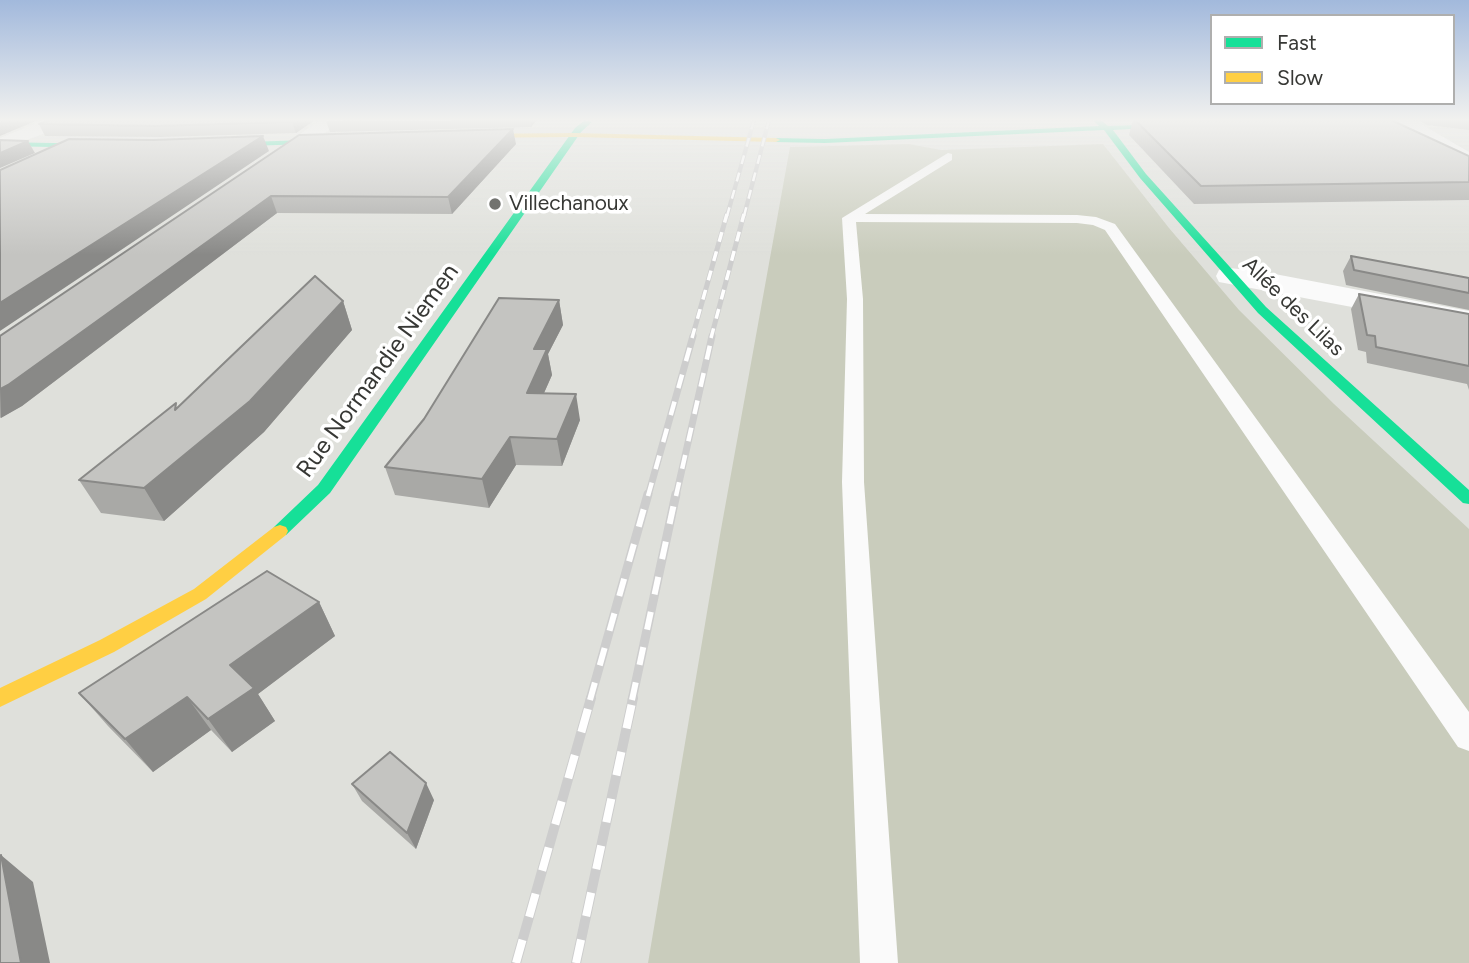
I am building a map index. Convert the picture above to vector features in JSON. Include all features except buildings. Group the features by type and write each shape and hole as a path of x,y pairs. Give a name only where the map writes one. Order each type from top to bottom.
{"street":[{"path":"247,180 269,165"},
{"name":"Rue Normandie Niemen","path":"0,698 107,646 200,594 269,542 324,489 554,165"},
{"name":"Allée des Lilas","path":"1134,165 1262,310 1469,499"},
{"path":"1230,276 1259,279 1469,320"}],"lane":[{"path":"849,218 935,165"},
{"path":"849,218 1077,219 1096,221 1110,227 1469,737"},
{"path":"849,218 855,299 853,482 879,963"}],"green space":[{"path":"787,165 1119,165 1239,310 1334,404 1469,529 1469,963 648,963 720,535"}],"railway":[{"path":"727,216 741,165"},
{"path":"744,216 757,165"},
{"path":"692,338 727,214"},
{"path":"711,338 744,214"},
{"path":"648,496 693,336"},
{"path":"676,496 712,336"},
{"path":"590,700 648,494"},
{"path":"632,700 676,494"},
{"path":"516,963 591,698"},
{"path":"576,963 633,698"}],"traffic: fast":[{"path":"280,531 324,489 553,165"},
{"path":"1135,165 1262,310 1469,499"}],"traffic: slow":[{"path":"0,698 107,646 200,594 280,531"}],"place":[{"name":"Villechanoux","path":"495,204"}]}
